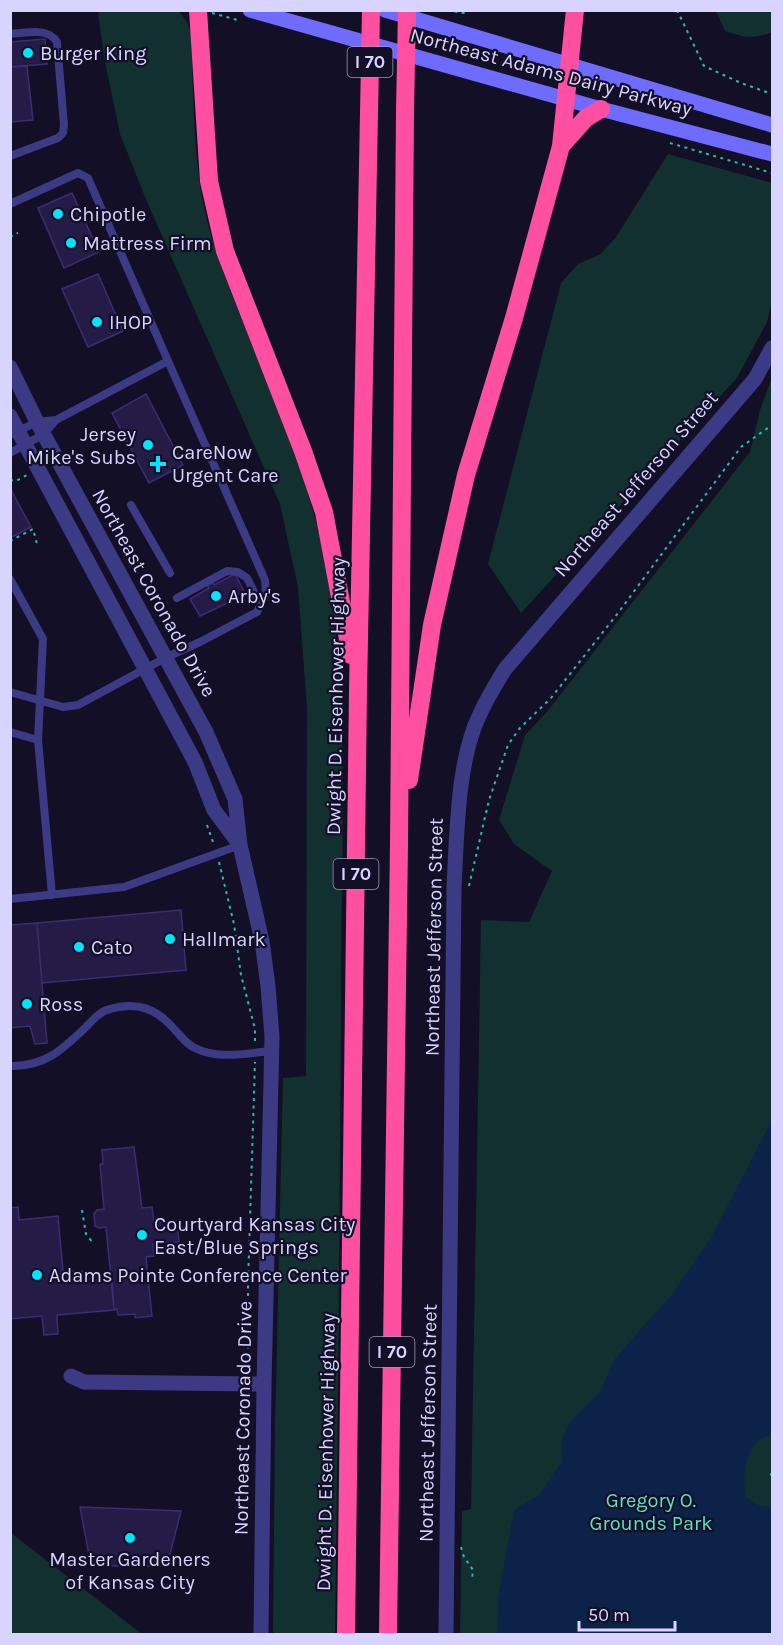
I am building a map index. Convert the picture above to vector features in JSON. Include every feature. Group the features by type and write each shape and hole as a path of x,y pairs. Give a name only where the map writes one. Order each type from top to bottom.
{"highway":[{"path":"198,10 210,181 225,251 303,451 324,512 358,691"},
{"name":"Dwight D. Eisenhower Highway","path":"346,1635 358,691 371,10"},
{"name":"I 70","path":"388,1635 407,10"},
{"path":"399,844 432,625 466,475 514,318 561,146 575,10"},
{"path":"561,146 586,118 601,109"}],"main road":[{"name":"Northeast Adams Dairy Parkway","path":"250,10 601,109 772,154"},
{"name":"Northeast Adams Dairy Parkway","path":"385,10 772,125"}],"street":[{"name":"Northeast Jefferson Street","path":"447,1635 454,887 459,805 468,749 479,715 505,669 755,379 772,348"},
{"name":"Northeast Coronado Drive","path":"10,367 206,732 235,799 240,845 262,941 268,986 272,1051 261,1635"},
{"name":"Northeast Coronado Drive","path":"10,416 18,437 195,762 214,810 240,845"},
{"path":"71,1376 84,1382 264,1384"}],"lane":[{"path":"10,34 48,33 57,42 64,125 63,133 58,138 10,156"},
{"path":"10,201 12,203 78,173 88,178 265,580 266,594 256,612 78,705 63,706 10,693"},
{"path":"10,453 18,437 41,428 168,361"},
{"path":"18,437 56,420"},
{"path":"130,505 170,573"},
{"path":"177,598 227,571 238,572 247,578 261,606"},
{"path":"10,579 43,639 38,740 52,895"},
{"path":"10,732 38,740"},
{"path":"10,899 124,887 240,845"},
{"path":"10,1066 43,1062 67,1045 99,1014 110,1009 138,1006 163,1017 194,1048 222,1055 272,1051"}],"path":[{"path":"447,10 454,13 473,10"},
{"path":"677,10 704,66 772,94"},
{"path":"664,141 772,173"},
{"path":"10,237 18,233"},
{"path":"468,888 489,800 508,745 519,729 558,689 689,519 741,447 772,424"},
{"path":"10,480 16,481 29,474"},
{"path":"10,542 33,529 37,544"},
{"path":"219,864 234,924 241,975 255,1029"},
{"path":"246,1364 255,1069"},
{"path":"82,1210 86,1234 93,1243"},
{"path":"461,1545 464,1557 473,1570 472,1580"}],"green space":[{"path":"98,11 179,11 187,22 191,33 196,150 207,220 224,274 305,484 315,516 329,582 340,681 343,781 335,1634 273,1634 283,1078 306,1076 307,709 298,587 280,504 145,197 120,134 104,57"},
{"path":"716,11 772,11 772,32 748,37 725,31"},
{"path":"668,154 772,183 772,301 767,322 737,378 521,613 488,564 561,283 578,264 601,254 616,237"},
{"path":"772,377 772,1634 460,1634 462,1511 471,1509 481,920 529,922 552,871 514,844 499,820 525,735 546,713 750,452 760,410"},
{"path":"11,1533 142,1634 11,1634"}],"water":[{"name":"Gregory O. Grounds Park","path":"772,1120 772,1435 763,1437 751,1450 744,1479 746,1497 758,1505 772,1508 772,1634 498,1634 497,1604 514,1510 539,1495 561,1463 562,1439 570,1422 600,1392 614,1360 673,1293 712,1236"}],"building":[{"name":"Burger King","path":"45,39 47,64 10,67 10,42"},
{"path":"27,66 33,120 10,122 10,67"},
{"path":"72,193 99,252 64,268 38,208"},
{"path":"98,274 123,331 88,347 62,289"},
{"path":"146,394 183,465 149,483 112,413"},
{"path":"10,488 31,527 10,538"},
{"name":"Arby's","path":"235,574 244,591 237,595 238,598 200,616 190,599 209,588 207,585 213,582 214,585"},
{"path":"181,910 186,970 42,983 37,923"},
{"name":"Ross","path":"37,923 47,1043 35,1044 30,1026 10,1028 10,925"},
{"name":"Courtyard Kansas City East/Blue Springs","path":"134,1147 142,1208 152,1207 154,1223 177,1221 179,1242 153,1244 154,1256 146,1257 152,1316 135,1318 135,1314 118,1315 117,1309 114,1310 106,1227 95,1226 94,1214 97,1210 104,1209 100,1164 103,1164 102,1150"},
{"name":"Adams Pointe Conference Center","path":"18,1207 19,1220 58,1216 64,1282 73,1271 82,1271 92,1280 112,1281 114,1310 57,1315 58,1334 44,1335 42,1316 10,1319 10,1208"},
{"name":"Master Gardeners of Kansas City","path":"80,1507 181,1511 167,1566 91,1566"}],"place":[{"name":"Burger King","path":"28,53"},
{"name":"Chipotle","path":"58,214"},
{"name":"Mattress Firm","path":"71,243"},
{"name":"IHOP","path":"97,322"},
{"name":"Jersey Mike's Subs","path":"148,445"},
{"name":"CareNow Urgent Care","path":"158,464"},
{"name":"Arby's","path":"216,596"},
{"name":"Hallmark","path":"170,939"},
{"name":"Cato","path":"79,947"},
{"name":"Ross","path":"27,1004"},
{"name":"Courtyard Kansas City East/Blue Springs","path":"142,1235"},
{"name":"Adams Pointe Conference Center","path":"37,1275"},
{"name":"Master Gardeners of Kansas City","path":"130,1538"}]}
